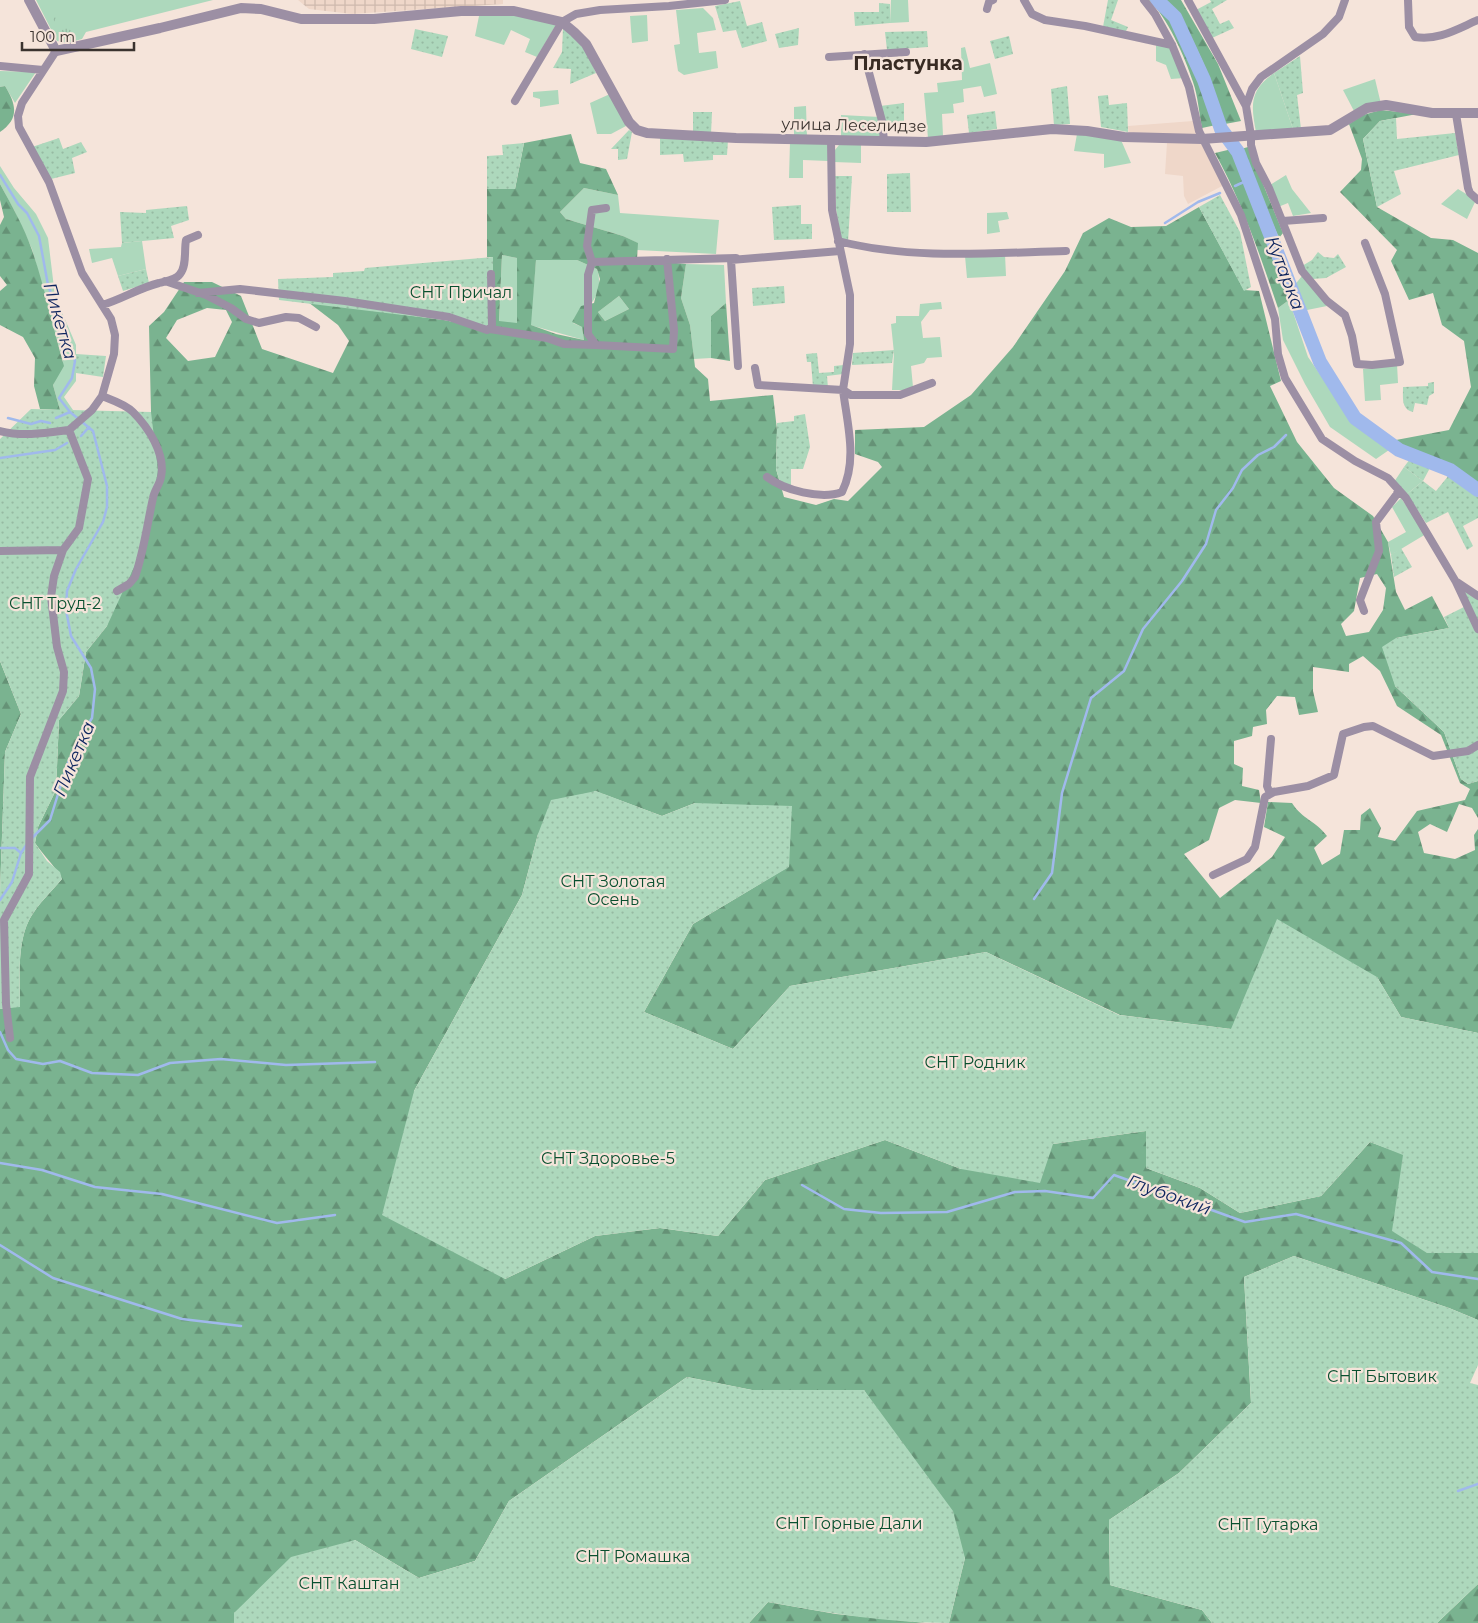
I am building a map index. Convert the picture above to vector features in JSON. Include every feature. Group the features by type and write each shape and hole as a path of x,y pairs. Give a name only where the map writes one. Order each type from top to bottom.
{"street":[{"path":"0,431 13,434 34,434 69,430 92,410 102,396 114,354 115,335 111,319 82,273 49,182 18,127 18,116 22,103 56,51 29,0"},
{"path":"515,101 562,22 576,14 600,10 669,6 725,0"},
{"path":"987,9 990,2 994,0"},
{"path":"1024,0 1032,14 1045,20 1085,26 1172,46"},
{"path":"1144,0 1155,14 1172,46 1189,87 1205,139 1241,215 1276,319 1278,354 1285,378 1322,439 1355,462 1388,478 1398,489 1424,525 1456,582 1478,629"},
{"path":"1188,0 1246,106"},
{"path":"1345,0 1339,17 1323,34 1261,77 1252,89 1246,106 1247,136 1256,163 1283,221 1302,271 1327,301 1345,315 1352,336 1357,364 1372,365 1400,362 1386,294 1365,243"},
{"path":"1408,0 1409,27 1415,37 1428,39 1478,20"},
{"name":"улица Леселидзе","path":"56,51 242,8 261,10 301,20 348,20 498,9 532,14 562,22 586,44 630,122 637,130 647,133 736,138 926,142 1052,129 1087,131 1124,137 1205,139 1247,136"},
{"path":"830,57 906,52"},
{"path":"864,54 882,121 884,141"},
{"path":"0,66 42,70"},
{"path":"1247,136 1330,130 1367,108 1386,105 1432,113 1478,114"},
{"path":"1456,114 1468,188 1470,193 1478,200"},
{"path":"767,477 780,486 792,490 835,494 842,492 848,479 851,460 843,390 850,344 850,295 832,210 831,140"},
{"path":"596,345 588,334 588,275 592,262 587,246 592,210 606,208"},
{"path":"1283,221 1323,218"},
{"path":"102,305 122,298 132,291 181,274 184,264 186,240 198,236"},
{"path":"838,241 870,250 929,254 1066,251"},
{"path":"592,262 736,258 840,252"},
{"path":"736,258 731,260 731,264 738,366"},
{"path":"198,293 240,289 344,301 449,317 474,324 484,330 490,329 547,338 564,344 673,349 674,330 668,259"},
{"path":"490,329 491,274"},
{"path":"165,281 198,293 231,308 246,319 258,323 293,318 316,327"},
{"path":"755,368 758,385 843,390 851,395 900,395 932,383"},
{"path":"102,396 132,410 159,450 162,464 161,477 153,497 135,577 128,584 117,590"},
{"path":"10,1038 6,1004 4,920 29,874 30,778 63,691 64,672 57,647 51,597 54,576 63,550 79,528 88,479 69,430"},
{"path":"1364,611 1360,600 1379,551 1376,522 1397,494 1398,489"},
{"path":"0,551 63,550"},
{"path":"1456,582 1478,596"},
{"path":"1213,875 1247,859 1255,847 1265,797 1274,792 1308,786 1334,775 1343,734 1364,727 1374,726 1433,756 1468,751 1478,745"},
{"path":"1271,739 1267,786 1268,791 1274,792"}],"shaded area":[{"path":"298,0 503,0 503,4 352,14 309,9"},
{"path":"1193,121 1203,147 1224,185 1188,204 1184,196 1183,176 1165,174 1167,143 1129,140 1128,126"}],"green space":[{"path":"36,0 213,0 86,32 82,39 68,43 57,41"},
{"path":"891,0 908,0 909,22 890,23"},
{"path":"1108,0 1118,0 1111,20 1128,27 1125,33 1103,27"},
{"path":"1149,0 1155,0 1172,17 1200,80 1216,125 1202,128 1195,87 1185,61 1169,27"},
{"path":"1164,0 1181,0 1218,64 1241,121 1225,124 1215,92 1201,58 1184,27"},
{"path":"1210,0 1227,0 1212,9 1220,24 1229,20 1234,28 1212,38 1196,10 1211,2"},
{"path":"740,1 747,26 762,22 767,41 742,48 736,30 723,32 715,6"},
{"path":"879,3 890,4 890,23 855,26 854,12 879,12"},
{"path":"703,8 713,18 716,30 697,33 699,53 716,51 718,68 684,75 678,71 674,45 680,44 676,10"},
{"path":"65,13 72,33 60,37 53,18"},
{"path":"512,15 557,23 537,57 525,52 530,39 511,30 504,45 475,36 479,16"},
{"path":"647,15 648,41 632,43 630,16"},
{"path":"563,28 584,47 596,73 570,84 571,69 553,68 562,52"},
{"path":"799,28 798,45 779,48 775,34"},
{"path":"415,29 448,36 442,57 411,49"},
{"path":"927,31 928,47 887,50 885,32"},
{"path":"1009,36 1013,54 995,59 990,41"},
{"path":"1156,45 1171,48 1184,78 1171,79 1166,65 1156,61"},
{"path":"965,47 970,68 990,63 997,94 984,97 981,86 963,89 964,102 953,104 954,113 942,114 943,136 928,138 924,93 938,92 937,83 962,80 961,48"},
{"path":"1300,56 1303,93 1297,95 1301,129 1293,129 1274,73"},
{"path":"0,71 36,72 15,103 5,86 0,87"},
{"path":"1274,73 1293,129 1256,132 1253,106 1256,92 1266,79"},
{"path":"1375,79 1381,104 1354,111 1343,90"},
{"path":"5,86 12,99 14,111 11,121 0,132 0,87"},
{"path":"1067,86 1070,124 1054,125 1051,89"},
{"path":"558,90 559,104 540,107 540,99 533,97 533,92"},
{"path":"610,94 626,126 611,134 597,134 590,103"},
{"path":"1108,95 1109,105 1127,103 1128,132 1101,127 1098,96"},
{"path":"904,103 904,123 883,123 880,106"},
{"path":"806,106 807,137 794,136 794,107"},
{"path":"1381,110 1417,114 1380,121 1363,139 1377,207 1431,238 1453,240 1478,253 1478,497 1443,470 1440,461 1399,445 1396,440 1449,430 1471,387 1464,341 1442,325 1433,293 1409,300 1391,261 1397,250 1340,192 1361,170 1362,159 1349,124 1363,115"},
{"path":"995,111 997,129 969,133 967,115"},
{"path":"693,112 712,112 711,134 693,133"},
{"path":"841,115 880,117 881,139 841,137"},
{"path":"1396,118 1397,139 1455,133 1459,155 1394,171 1401,194 1377,207 1363,139 1380,121"},
{"path":"629,130 632,132 627,159 618,160 618,149 611,149"},
{"path":"571,134 580,163 606,169 618,195 584,188 560,212 566,219 623,236 638,243 637,259 686,264 681,298 690,325 695,367 708,379 710,401 773,395 777,430 776,469 784,497 816,505 834,499 848,501 882,467 878,462 855,454 855,430 924,427 971,395 1013,347 1065,271 1083,233 1109,218 1131,227 1166,226 1199,207 1244,290 1259,291 1281,381 1270,386 1297,442 1334,488 1373,516 1388,542 1396,592 1405,610 1432,596 1449,628 1396,638 1395,686 1444,732 1461,779 1468,784 1478,781 1478,818 1472,808 1459,804 1447,832 1430,824 1418,832 1424,853 1455,859 1475,850 1474,835 1478,829 1478,1033 1401,1017 1377,977 1231,1029 1120,1015 986,952 790,986 733,1049 644,1012 693,924 788,867 695,803 662,816 595,791 538,834 522,895 414,1091 505,1279 595,1236 660,1228 718,1236 765,1180 885,1140 961,1169 1053,1144 1146,1131 1146,1168 1200,1188 1240,1213 1321,1196 1370,1142 1403,1154 1427,1253 1478,1253 1478,1320 1449,1308 1294,1256 1244,1277 1251,1403 1179,1473 1109,1520 1110,1585 1202,1610 1212,1623 949,1623 965,1558 864,1390 752,1390 687,1377 509,1501 475,1561 419,1578 355,1540 234,1613 234,1623 0,1623 0,1009 20,1006 20,957 24,933 28,922 40,903 62,879 35,843 38,827 56,790 59,720 79,696 86,652 107,626 151,412 149,326 164,312 184,282 212,282 241,296 262,349 333,373 349,341 338,325 308,302 444,320 492,330 493,257 487,257 487,189 515,189 524,143","holes":["502,255 517,258 517,323 499,321","536,260 577,260 597,269 600,279 594,303 581,306 572,322 582,327 584,340 556,334 531,325","619,296 629,309 605,321 598,312","207,308 226,310 232,322 215,357 188,361 166,338 177,320","1377,574 1386,588 1383,610 1369,632 1346,636 1341,624 1354,611 1360,578","1363,656 1380,671 1397,706 1441,735 1460,783 1470,789 1465,800 1417,811 1395,841 1378,837 1381,828 1370,808 1361,815 1360,830 1344,830 1340,854 1322,865 1314,848 1327,836 1323,831 1300,813 1292,803 1268,802 1264,827 1285,837 1272,857 1220,898 1184,854 1209,840 1219,808 1235,800 1261,803 1259,790 1242,786 1243,768 1234,764 1234,741 1252,736 1253,727 1267,724 1266,710 1277,696 1295,697 1299,715 1318,712 1313,691 1313,667 1349,672 1349,664"]},
{"path":"1077,134 1121,140 1131,163 1104,168 1104,154 1074,151"},
{"path":"660,137 728,140 727,155 713,155 713,160 684,162 683,154 660,155"},
{"path":"59,138 63,149 81,142 87,152 72,158 75,173 51,179 32,147"},
{"path":"790,142 828,143 828,161 803,160 803,178 789,178"},
{"path":"524,143 515,189 487,189 487,156 503,155 502,145"},
{"path":"839,145 861,145 861,163 834,162 835,150"},
{"path":"1248,147 1283,233 1279,238 1241,149"},
{"path":"1232,149 1289,300 1278,308 1242,210 1215,153"},
{"path":"0,166 14,188 36,214 48,238 55,296 76,345 76,381 64,397 73,410 60,410 53,385 63,361 32,249 0,184"},
{"path":"910,173 911,212 887,212 887,174"},
{"path":"1286,175 1292,189 1311,213 1293,216 1288,203 1278,207 1270,185"},
{"path":"835,176 852,176 848,242 841,240 836,209"},
{"path":"0,184 29,241 45,293 64,366 53,385 60,410 40,409 34,386 35,358 23,337 0,325 0,291 7,285 0,276 0,225 4,217 0,200"},
{"path":"584,188 618,195 620,213 719,220 716,254 637,250 637,243 623,236 566,219 560,212"},
{"path":"1458,189 1476,200 1467,219 1441,204"},
{"path":"1220,195 1240,232 1251,287 1244,291 1199,207"},
{"path":"801,205 801,224 812,224 812,239 774,240 772,207"},
{"path":"187,206 189,220 171,226 174,238 122,243 120,212 146,213 146,210"},
{"path":"1007,212 1009,219 998,221 1000,232 987,234 987,213"},
{"path":"142,241 146,269 118,276 112,258 92,263 89,249 121,247 122,243"},
{"path":"1318,252 1324,257 1334,258 1338,254 1346,267 1326,278 1313,279 1302,266 1312,260"},
{"path":"1005,254 1006,276 967,278 965,256"},
{"path":"502,255 517,258 517,324 499,322"},
{"name":"СНТ Причал","path":"493,257 493,330 444,320 279,300 278,279 333,277 333,273 364,271 365,268"},
{"path":"536,260 577,260 597,269 599,286 597,293 590,305 573,323 582,327 584,340 530,325"},
{"path":"686,264 724,265 726,303 711,316 711,358 694,359 690,325 681,298"},
{"path":"146,269 149,283 123,291 118,276"},
{"path":"1302,276 1327,306 1302,311 1293,287"},
{"path":"784,286 785,303 753,306 752,288"},
{"path":"619,296 629,309 605,321 598,312"},
{"path":"1289,300 1308,357 1355,425 1389,450 1376,459 1330,427 1305,384 1283,340 1278,308"},
{"path":"941,302 942,309 930,310 921,322 923,338 940,337 942,357 927,358 924,363 911,366 913,387 907,390 892,390 894,353 891,324 896,323 896,316 919,316 920,304"},
{"path":"726,303 730,361 711,358 711,316"},
{"path":"894,350 892,363 852,365 853,353"},
{"path":"817,353 819,373 834,372 834,366 844,365 843,374 827,376 828,388 813,387 811,362 807,362 806,354"},
{"path":"76,354 106,356 103,377 76,373"},
{"path":"1397,364 1398,383 1380,385 1381,400 1365,401 1363,369"},
{"path":"1434,382 1434,393 1429,396 1427,405 1415,403 1413,412 1409,411 1404,402 1403,387 1428,386 1428,383"},
{"name":"СНТ Труд-2","path":"31,409 151,412 158,470 147,539 107,626 86,652 79,696 59,720 56,790 38,827 35,843 47,861 60,872 62,879 40,903 28,922 24,933 20,958 20,1007 0,1009 0,892 5,752 21,714 0,661 0,439"},
{"path":"805,414 810,447 803,469 791,469 791,486 780,482 776,469 777,423 794,421 794,416"},
{"path":"1410,459 1431,466 1423,481 1404,467"},
{"path":"1404,467 1423,481 1407,494 1394,482"},
{"path":"1449,475 1478,497 1478,518 1463,526 1473,546 1467,550 1448,512 1426,523 1407,494 1423,481 1436,491"},
{"path":"1401,498 1426,534 1391,555 1388,542 1406,532 1392,507"},
{"path":"1401,548 1412,567 1394,577 1391,555"},
{"path":"1461,588 1474,595 1478,600 1478,781 1468,784 1461,779 1444,732 1395,686 1382,647 1396,638 1449,628 1444,617 1468,605"},
{"path":"0,661 21,714 5,752 0,892"},
{"path":"596,791 662,816 695,803 792,806 789,867 693,924 644,1012 733,1049 790,986 986,952 1119,1015 1231,1029 1277,919 1377,977 1401,1017 1478,1033 1478,1253 1427,1253 1392,1231 1403,1155 1370,1142 1321,1196 1240,1213 1200,1188 1146,1168 1146,1131 1053,1144 1040,1183 961,1169 885,1140 765,1180 718,1236 660,1228 595,1236 505,1279 382,1215 414,1091 522,895 538,834 551,800"},
{"path":"1294,1256 1449,1308 1478,1320 1478,1365 1470,1383 1478,1385 1478,1584 1437,1623 1212,1623 1202,1610 1110,1585 1109,1520 1179,1473 1251,1403 1244,1277"},
{"path":"687,1377 752,1390 864,1390 953,1511 965,1558 949,1623 881,1619 768,1602 749,1623 234,1623 234,1613 291,1557 355,1540 419,1578 475,1561 509,1501"},
{"path":"1478,1584 1478,1623 1437,1623"},
{"path":"768,1602 836,1614 926,1623 749,1623"}],"waterway":[{"name":"Кутарка","path":"1157,0 1175,17 1204,80 1221,129 1238,152 1320,362 1355,418 1399,450 1450,470 1478,490"},
{"name":"Пикетка","path":"0,175 18,204 27,213 39,236 48,285 75,361 72,378 59,398 70,412 93,431 107,486 107,507 103,522 76,569 67,591 66,610 71,636 91,668 95,689 92,718 80,737 67,765 50,820 32,838"},
{"path":"1235,186 1248,180"},
{"path":"1165,223 1198,202 1220,193"},
{"path":"56,418 70,412"},
{"path":"8,418 31,424 41,421 50,423"},
{"path":"81,436 89,427"},
{"path":"1034,899 1052,873 1062,793 1091,698 1124,671 1143,629 1182,581 1206,544 1216,510 1233,488 1242,470 1258,455 1274,447 1286,435"},
{"path":"0,458 55,450 67,443"},
{"name":"Пикетка","path":"0,900 12,882 21,853 27,844"},
{"path":"0,848 15,848 21,853"},
{"path":"0,1032 8,1050 16,1059 43,1064 60,1061 92,1073 138,1075 170,1063 221,1059 286,1065 375,1062"},
{"path":"0,1163 42,1170 95,1187 162,1194 277,1223 335,1215"},
{"name":"Глубокий","path":"802,1185 844,1209 881,1213 947,1212 1015,1192 1045,1191 1093,1198 1114,1175 1245,1222 1296,1214 1401,1243 1432,1272 1478,1279"},
{"path":"0,1245 53,1278 182,1319 241,1326"},
{"path":"1458,1491 1478,1484"}],"district":[{"name":"Пластунка","path":"908,63"}],"park label":[{"name":"СНТ Золотая Осень","path":"613,890"},
{"name":"СНТ Родник","path":"975,1062"},
{"name":"СНТ Здоровье-5","path":"608,1158"},
{"name":"СНТ Бытовик","path":"1382,1376"},
{"name":"СНТ Горные Дали","path":"849,1523"},
{"name":"СНТ Гутарка","path":"1268,1524"},
{"name":"СНТ Ромашка","path":"633,1556"},
{"name":"СНТ Каштан","path":"349,1583"}]}
